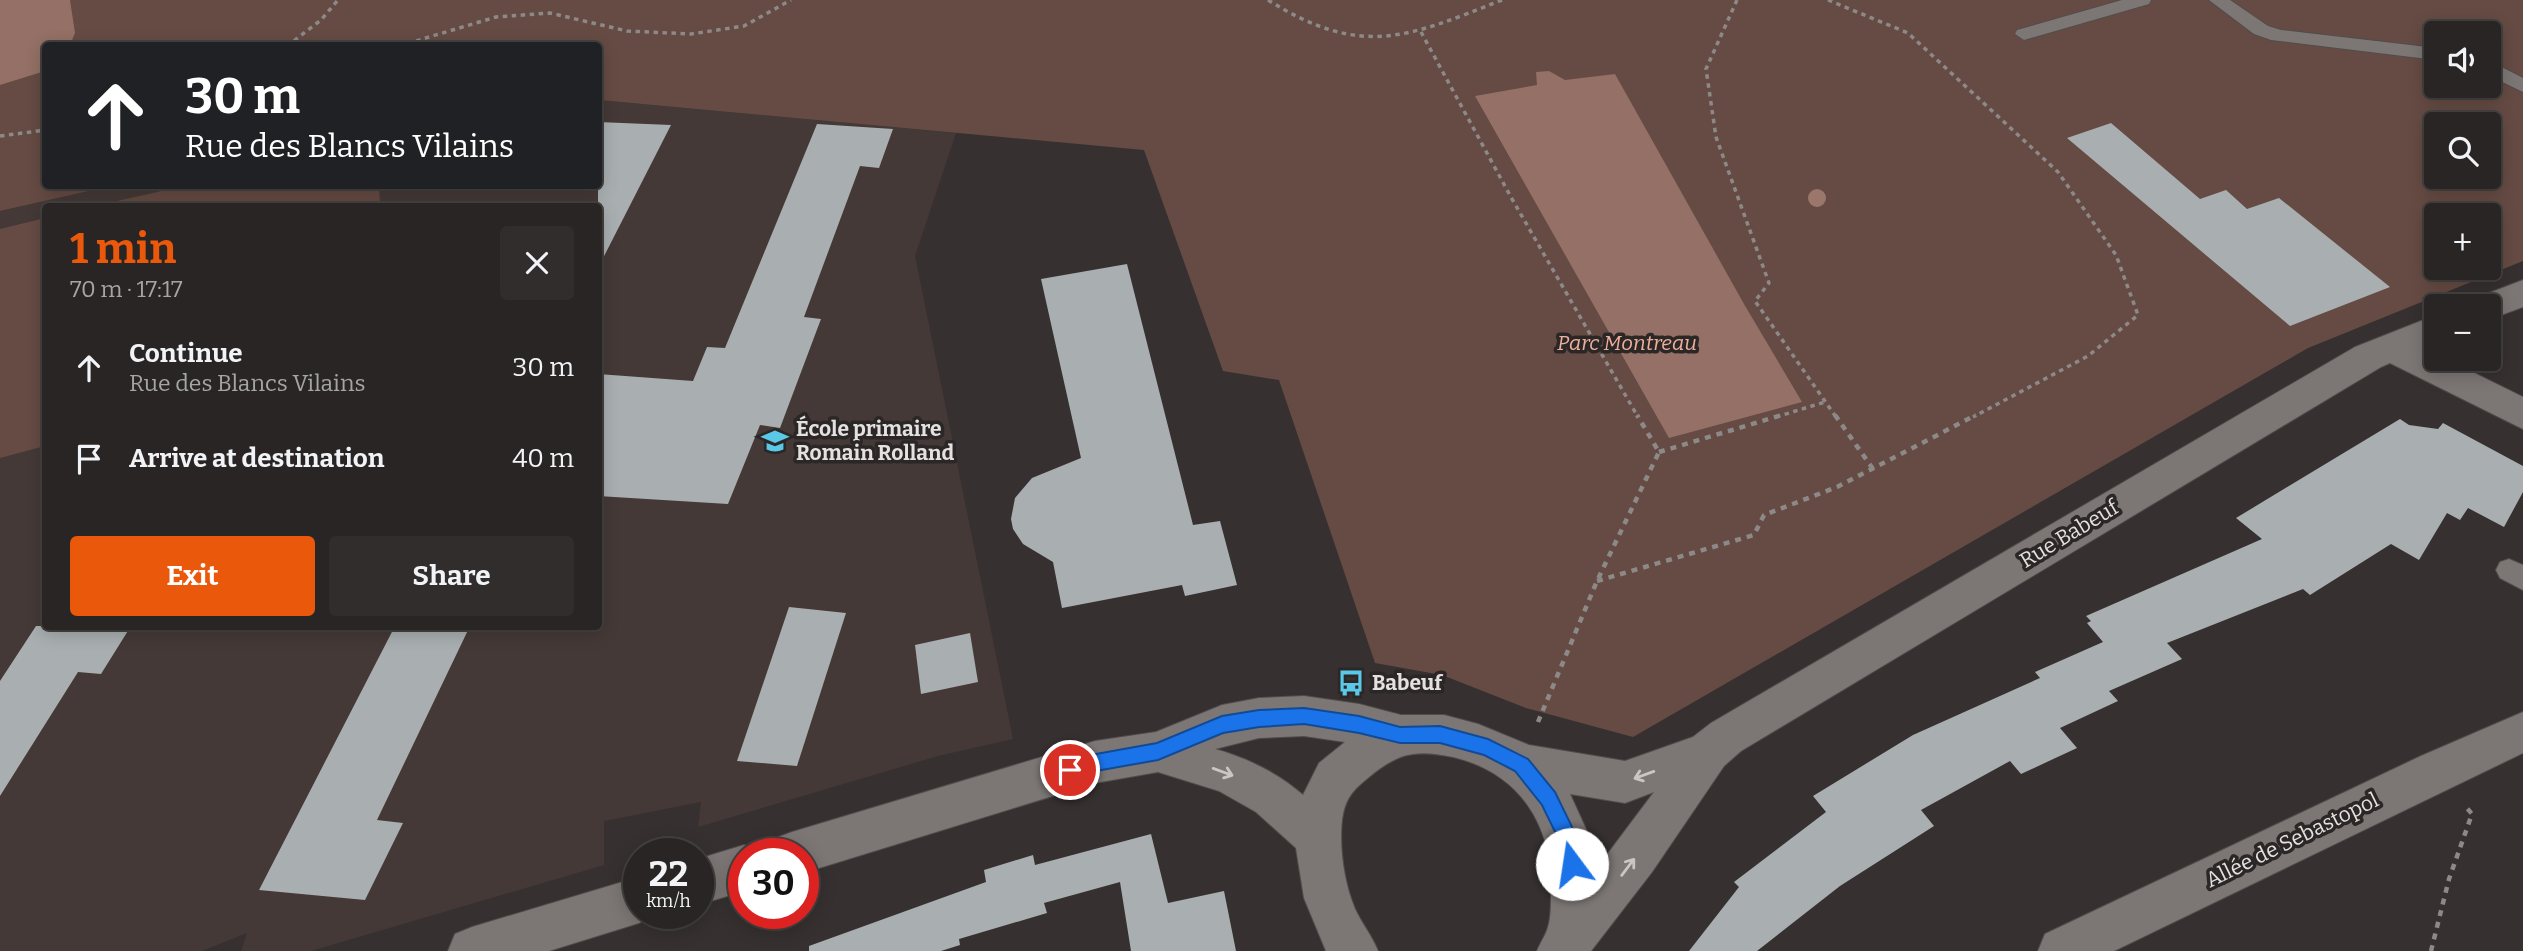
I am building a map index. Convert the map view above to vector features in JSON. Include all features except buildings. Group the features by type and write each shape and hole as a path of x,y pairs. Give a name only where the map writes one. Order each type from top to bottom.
{"street":[{"path":"2501,302 2523,293"},
{"name":"Rue Babeuf","path":"1522,765 1625,782 1708,752 1738,730 2389,346 2424,333"},
{"path":"2389,346 2523,414"},
{"path":"819,846 1096,762 1158,752 1222,724 1259,718 1304,716 1359,724 1400,735 1440,734 1488,748 1522,765 1549,799 1569,841 1575,887 1566,946"},
{"name":"Allée de Sebastopol","path":"2062,951 2523,732"},
{"path":"1354,951 1347,943 1332,912 1323,881 1317,836 1321,808 1334,779 1366,751 1400,735"},
{"path":"1158,752 1230,774 1272,797 1317,836"},
{"name":"Rue Babeuf","path":"1566,946 1636,856 1708,752"},
{"path":"471,951 623,905"}],"lane":[{"path":"2024,34 2142,0"},
{"path":"2218,0 2261,30 2278,37 2424,53"},
{"path":"2501,73 2523,86"}],"path":[{"path":"292,42 321,20 338,0"},
{"path":"412,42 496,17 550,13 627,31 691,34 744,26 791,0"},
{"path":"1268,0 1329,30 1370,36 1421,32 1502,0"},
{"path":"1737,0 1706,69 1716,137 1769,283 1755,302 1873,469"},
{"path":"1597,581 1754,535 1764,514 1837,487 2088,356 2138,315 2116,255 2058,172 1908,33 1828,0"},
{"path":"1421,32 1512,199 1659,452"},
{"path":"0,136 42,131"},
{"path":"1522,765 1597,581 1659,452 1825,402"},
{"path":"2431,951 2449,879 2472,814 2437,771"}],"shaded area":[{"path":"0,0 70,0 75,33 71,42 42,42 42,72 0,85"},
{"path":"1549,71 1565,80 1615,74 1802,402 1669,438 1475,96 1537,85 1536,72"},
{"name":"École primaire Romain Rolland","path":"602,100 956,133 915,256 1013,739 938,756 698,827 701,802 604,821 604,865 311,951 241,951 247,933 202,951 0,951 0,211 98,189 602,189"}],"green space":[{"name":"Parc Montreau","path":"0,0 2523,0 2523,261 2501,270 2501,203 2424,203 2424,280 2476,280 2441,294 2424,294 2424,301 2308,348 1633,737 1526,708 1442,675 1375,663 1279,380 1223,371 1144,150 602,100 602,42 42,42 42,189 98,189 0,211"},
{"path":"171,189 379,189 380,203 108,203"},
{"path":"42,219 42,447 0,458 0,229"}],"place":[{"name":"École primaire Romain Rolland","path":"775,441"},
{"name":"Babeuf","path":"1351,683"}],"route":[{"path":"1070,770 1096,762 1158,752 1222,724 1259,718 1304,716 1359,724 1400,735 1440,734 1488,748 1522,765 1549,799 1569,841 1572,864"}]}
